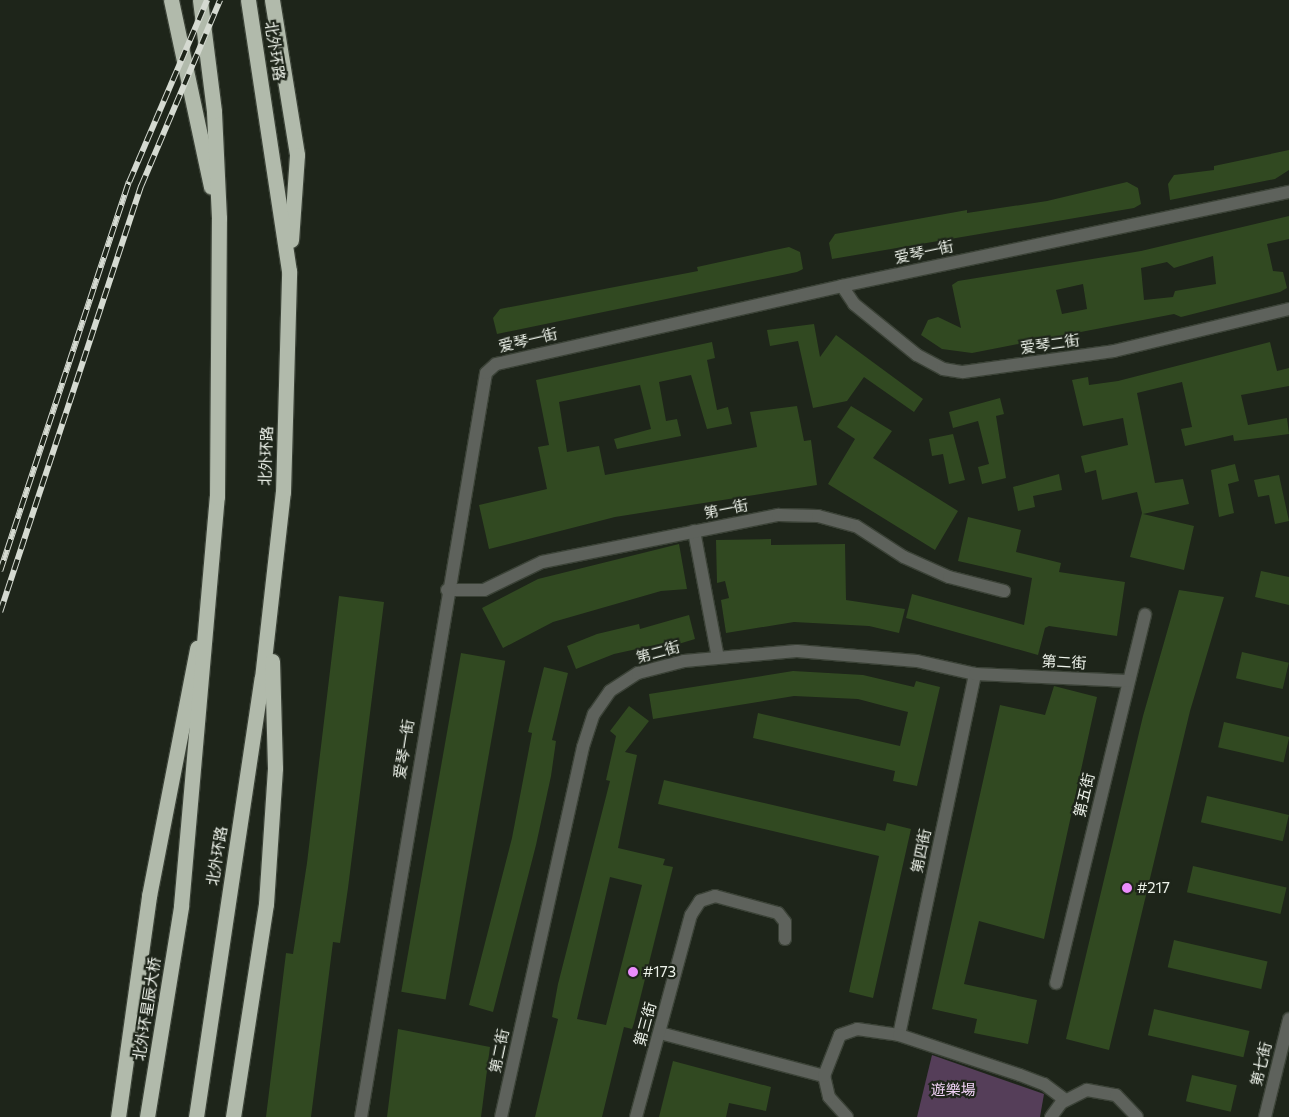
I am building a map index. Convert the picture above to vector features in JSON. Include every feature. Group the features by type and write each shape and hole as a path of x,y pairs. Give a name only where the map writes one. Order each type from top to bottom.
{"highway":[{"path":"171,0 219,218"},
{"name":"北外环路","path":"181,906 217,497 219,218 214,111 200,0"},
{"name":"北外环路","path":"196,1117 270,608 283,492 289,271 248,0"},
{"path":"272,0 297,156 289,271"},
{"path":"118,1117 174,751 209,595"},
{"path":"233,1117 266,904 275,768 270,608"},
{"name":"北外环星辰大桥","path":"148,1117 181,906"}],"street":[{"name":"爱琴一街","path":"360,1117 481,386 496,364 842,286 1289,192"},
{"name":"爱琴二街","path":"842,286 854,304 917,355 943,369 963,372 1114,351 1289,310"},
{"name":"第一街","path":"447,590 484,590 542,562 778,515 818,516 856,526 904,557 949,577 1004,591"},
{"path":"694,531 718,658"},
{"name":"第五街","path":"1056,983 1145,615"},
{"name":"第二街","path":"501,1117 594,714 610,692 638,673 718,658 797,651 917,661 975,674 1128,681"},
{"name":"第四街","path":"898,1034 975,674"},
{"name":"第三街","path":"636,1117 691,915 700,901 715,896 778,913 785,922 785,938"},
{"name":"第七街","path":"1265,1117 1289,1019"},
{"path":"847,1117 828,1097 824,1076 840,1035 856,1029 898,1034 1044,1084 1065,1100"},
{"path":"660,1033 824,1076"},
{"path":"1051,1117 1065,1100 1087,1090 1102,1090 1122,1100 1137,1117"}],"green space":[{"name":"遊樂場","path":"932,1055 1044,1094 1040,1117 917,1117"}],"building":[{"path":"1289,150 1289,170 1275,179 1170,200 1168,184 1174,175 1214,170 1214,166"},
{"path":"1127,182 1138,188 1141,204 1134,208 832,259 829,243 835,234 967,210 967,213 1047,201"},
{"path":"1289,216 1289,239 1267,244 1273,271 1283,272 1287,288 1280,292 1181,317 1174,314 972,353 942,349 921,335 928,320 938,317 961,328 952,285 958,281 1141,251","holes":["1213,256 1216,284 1175,291 1173,297 1144,300 1141,268 1167,262 1174,268","1083,284 1087,309 1062,314 1056,290"]},
{"path":"789,247 800,252 803,269 797,272 497,334 493,318 500,309 698,271 697,267"},
{"path":"814,324 820,357 836,335 923,399 914,412 864,377 847,401 813,408 798,341 770,346 767,330"},
{"path":"712,342 715,358 707,360 717,410 728,407 732,424 707,429 691,375 659,382 666,421 677,419 681,436 617,449 614,439 651,429 640,385 559,402 567,452 599,446 605,475 757,447 750,412 797,406 804,441 811,440 817,485 615,517 489,549 479,505 547,489 538,447 549,445 536,380"},
{"path":"1270,342 1277,371 1289,368 1289,386 1241,395 1248,425 1287,418 1289,434 1234,441 1233,435 1185,446 1181,429 1192,427 1182,382 1137,393 1155,483 1183,479 1189,504 1143,514 1194,526 1184,570 1130,557 1142,513 1137,492 1102,500 1096,470 1085,473 1081,456 1128,445 1123,418 1083,426 1072,380 1088,377 1089,385 1118,381"},
{"path":"1000,398 1004,414 996,416 1006,478 982,484 978,467 989,464 978,421 953,428 949,412"},
{"path":"851,406 892,431 873,458 958,511 935,550 828,484 855,439 837,427"},
{"path":"953,434 965,480 949,484 943,454 932,456 929,439"},
{"path":"1235,464 1239,481 1228,484 1234,513 1219,517 1211,470"},
{"path":"1059,474 1062,490 1033,496 1035,507 1018,511 1013,487"},
{"path":"1279,475 1289,521 1275,524 1269,495 1258,497 1254,480"},
{"path":"968,517 1021,530 1016,552 1061,563 1059,572 1125,582 1117,636 1049,626 1045,628 1038,655 906,618 912,594 1024,625 1032,578 958,561"},
{"path":"771,539 771,545 845,544 846,600 905,609 899,633 869,626 794,622 726,633 721,600 729,598 725,581 717,583 716,540"},
{"path":"679,544 687,589 661,591 553,622 503,648 482,608 538,579"},
{"path":"1261,571 1289,577 1289,605 1255,597"},
{"path":"1179,590 1224,597 1190,711 1109,1050 1066,1039 1143,716"},
{"path":"339,596 384,602 348,888 340,943 333,942 311,1117 266,1117 286,953 293,954 307,863"},
{"path":"689,615 695,639 665,648 664,643 614,654 576,669 567,646 597,634 639,624 640,629"},
{"path":"1242,652 1289,663 1283,689 1236,678"},
{"path":"461,653 505,661 446,1000 401,992"},
{"path":"544,667 568,673 552,740 556,741 551,776 536,845 493,1012 469,1005 512,838 532,733 528,732"},
{"path":"793,671 863,675 914,687 916,681 940,687 917,786 893,781 895,771 753,738 758,713 900,746 908,712 858,699 794,696 653,719 649,694"},
{"path":"1054,686 1097,697 1044,939 979,921 964,984 1037,1000 1028,1044 974,1033 977,1019 932,1009 1000,705 1045,715"},
{"path":"629,706 649,721 625,752 637,755 618,848 665,859 663,865 673,867 634,1023 632,1029 624,1027 602,1117 535,1117 558,1019 552,1017 558,984 610,781 606,780 616,736 610,731","holes":["610,877 642,885 606,1025 577,1019"]},
{"path":"1224,722 1289,737 1283,762 1218,747"},
{"path":"664,780 885,831 887,823 911,829 873,998 849,992 879,856 658,804"},
{"path":"1207,796 1289,815 1283,841 1201,822"},
{"path":"1193,866 1287,888 1280,914 1187,892"},
{"path":"1174,940 1268,962 1261,989 1168,967"},
{"path":"1154,1009 1249,1031 1243,1057 1148,1035"},
{"path":"398,1029 490,1047 481,1117 387,1117"},
{"path":"673,1061 771,1087 766,1111 729,1103 726,1117 659,1117"},
{"path":"1192,1075 1237,1085 1231,1112 1186,1101"}],"railway":[{"path":"0,571 129,182 207,0"},
{"path":"0,612 141,186 220,0"}],"place":[{"name":"#217","path":"1127,888"},
{"name":"#173","path":"633,972"}]}
